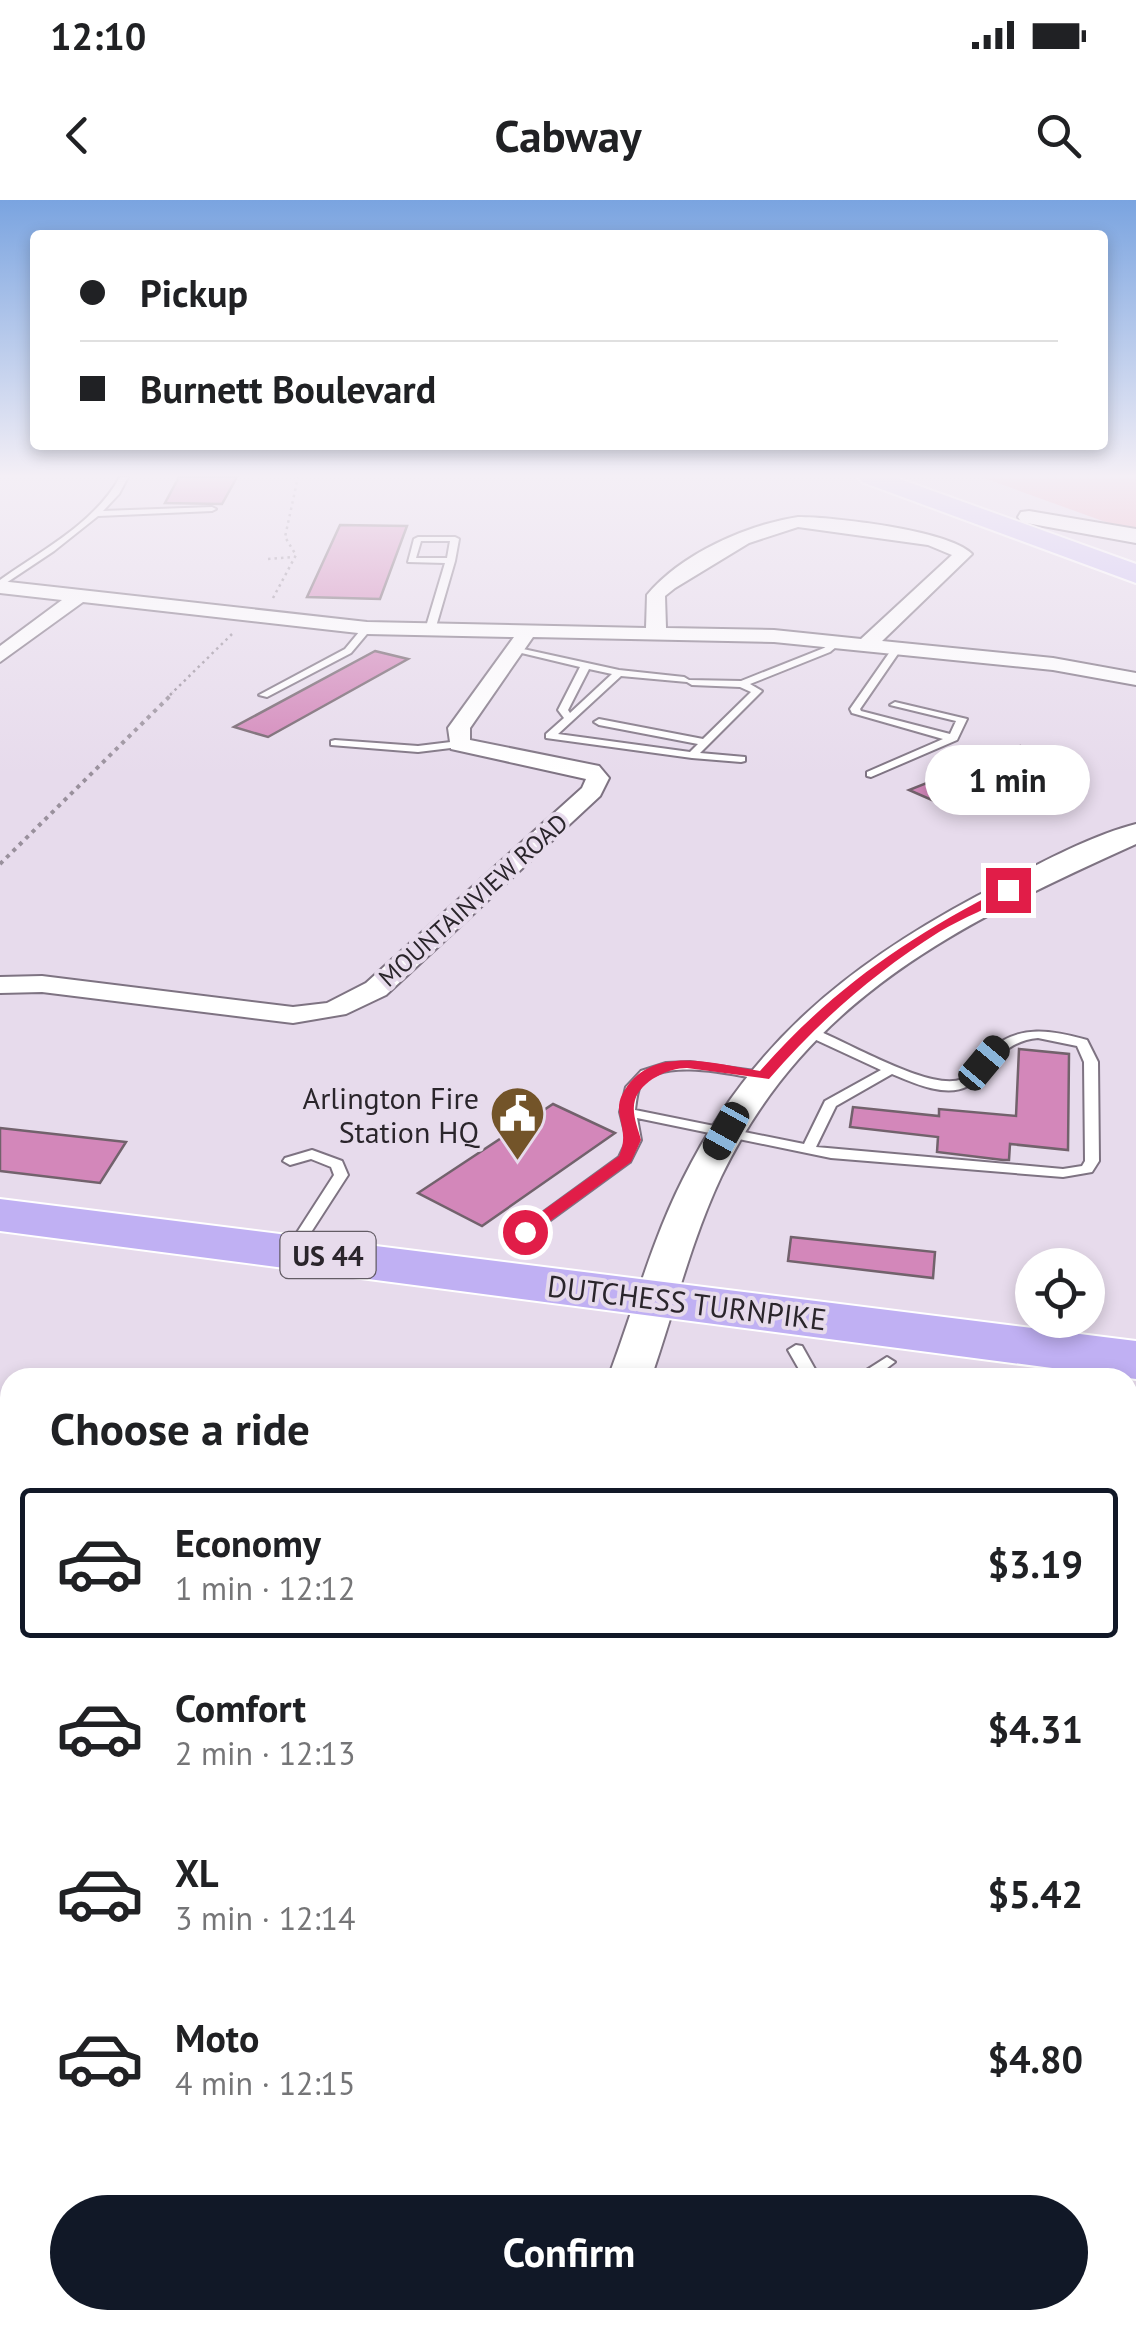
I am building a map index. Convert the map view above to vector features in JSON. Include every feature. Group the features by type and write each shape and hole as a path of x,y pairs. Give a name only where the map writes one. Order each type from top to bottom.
{"highway":[{"name":"DUTCHESS TURNPIKE","path":"0,1215 292,1251 644,1336 1136,1360"},
{"name":"DUTCHESS TURNPIKE","path":"0,1246 851,1368"}],"street":[{"path":"656,634 656,596 679,576"},
{"path":"866,645 939,576"},
{"path":"0,586 259,618 430,630 520,641 656,634 836,642 1054,664 1136,679"},
{"path":"0,656 80,596"},
{"path":"459,744 459,728 520,641"},
{"name":"MOUNTAINVIEW ROAD","path":"0,985 42,984 294,1015 321,1014 358,1001 556,827 592,792 598,778 581,768 459,744"},
{"path":"644,1336 692,1201 726,1131 764,1076 804,1029 871,971 938,927 1008,890 1133,838"}],"lane":[{"path":"430,630 446,576"},
{"path":"264,694 348,650 367,628"},
{"path":"520,641 586,666 688,681 742,684 757,691 692,754"},
{"path":"742,684 836,642"},
{"path":"897,648 854,708 857,713 953,738"},
{"path":"569,719 563,710 586,666"},
{"path":"618,672 550,736 742,759"},
{"path":"870,774 953,738 962,719 895,705"},
{"path":"599,722 704,742"},
{"path":"335,744 418,749 459,744"},
{"path":"627,1112 808,1150 1046,1173 1076,1172 1092,1161 1091,1062 1082,1043 1040,1034 1006,1040 969,1081 956,1086 925,1081 804,1029"},
{"path":"525,1232 618,1167 634,1140 627,1112 628,1096 637,1083 672,1063 764,1076"},
{"path":"808,1150 830,1104 894,1068"},
{"path":"290,1161 312,1154 337,1164 341,1175 292,1251"}],"path":[{"path":"0,864 228,636 259,618 284,576"}],"building":[{"path":"316,576 388,576 380,599 307,597"},
{"path":"375,651 408,659 268,737 234,727"},
{"path":"1020,746 1060,762 950,808 909,790"},
{"path":"1019,1049 1069,1054 1068,1150 1010,1144 1009,1160 1003,1160 937,1152 938,1137 850,1127 853,1107 939,1116 939,1109 1016,1116"},
{"name":"Arlington Fire Station HQ","path":"553,1104 615,1133 482,1226 418,1193"},
{"path":"0,1128 126,1142 100,1183 0,1171"},
{"path":"791,1237 935,1252 933,1278 788,1261"}],"place":[{"name":"Arlington Fire Station HQ","path":"518,1163"}],"route":[{"path":"525,1232 625,1159 634,1140 627,1112 628,1096 649,1074 672,1063 687,1063 764,1076 804,1029 851,986 938,927 1008,890"}]}
